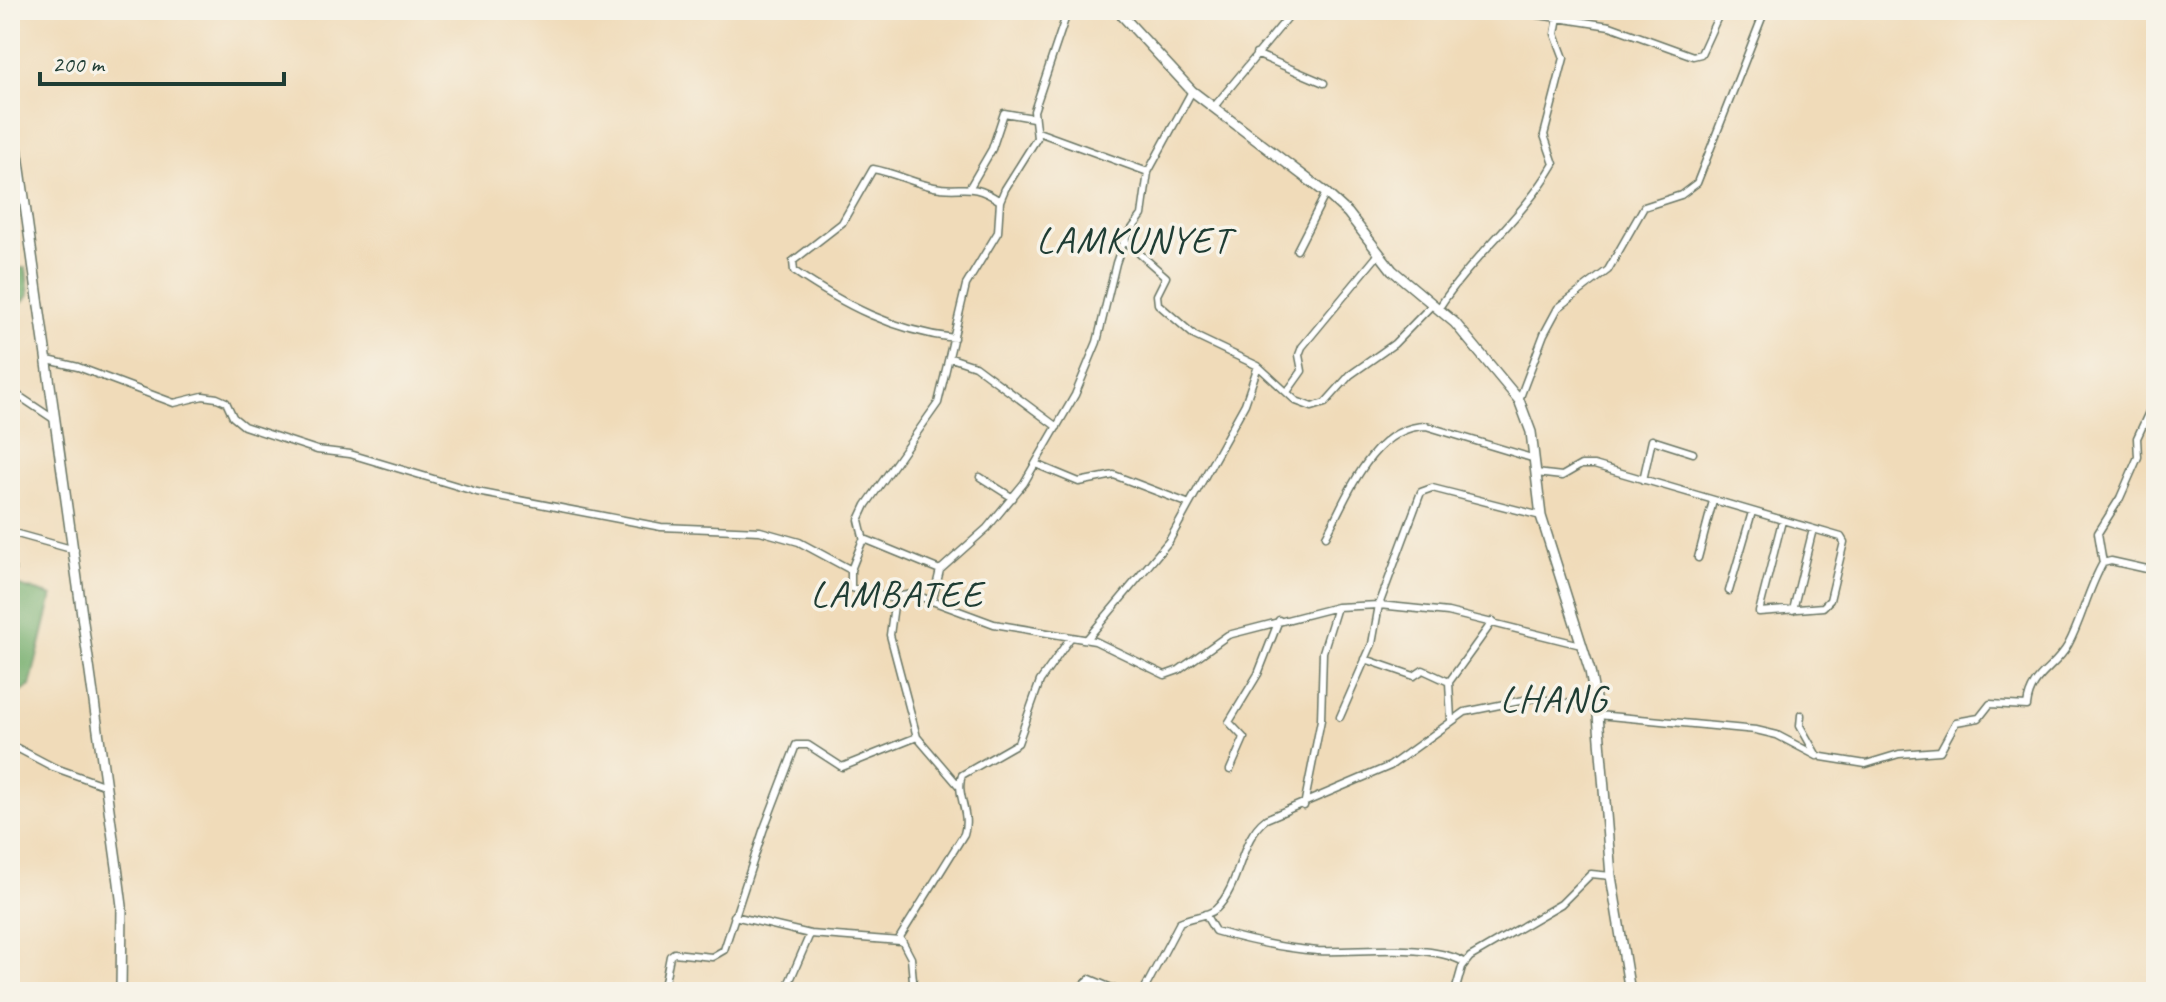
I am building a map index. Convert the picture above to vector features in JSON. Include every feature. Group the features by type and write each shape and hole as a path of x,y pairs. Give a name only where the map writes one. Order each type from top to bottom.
{"street":[{"path":"1068,10 1033,118 1038,132 1034,144 1000,201 998,232 966,285 938,403 859,520 864,541 851,570 851,588 895,598 909,593 933,599 994,624 1087,639 1165,675 1179,670 1228,635 1337,607 1379,605 1493,621 1581,645"},
{"path":"1117,10 1192,91 1348,213 1378,255 1436,306 1519,400 1529,422 1541,516 1581,645 1597,712 1611,876 1630,992"},
{"path":"1213,108 1294,10"},
{"path":"1505,10 1632,32 1693,56 1701,54 1721,10"},
{"path":"1519,400 1544,334 1558,308 1608,270 1644,207 1681,195 1697,183 1765,10"},
{"path":"1124,240 1166,277 1157,295 1158,304 1195,336 1258,366 1305,405 1318,407 1350,375 1394,344 1436,306 1457,279 1535,198 1554,164 1544,135 1564,58 1555,34 1558,17"},
{"path":"1256,54 1324,83"},
{"path":"933,599 940,570 987,528 1038,465 1097,342 1124,240 1142,215 1148,172 1192,91"},
{"path":"10,97 122,906 121,992"},
{"path":"970,187 992,149 1004,113 1033,118"},
{"path":"1038,132 1148,172"},
{"path":"954,338 918,334 886,323 816,286 794,271 792,264 849,215 873,169 901,174 937,188 970,187 1000,201"},
{"path":"1297,250 1326,193"},
{"path":"1287,392 1302,371 1299,355 1302,347 1378,255"},
{"path":"951,358 975,366 1057,427"},
{"path":"48,360 78,367 174,403 203,396 217,398 226,402 233,417 244,426 317,450 350,454 477,492 661,527 760,531 799,542 851,570"},
{"path":"1087,639 1160,554 1245,404 1258,366"},
{"path":"10,390 55,420"},
{"path":"1822,757 1866,764 1899,754 1940,751 1956,722 1964,718 1978,719 1990,704 2027,706 2031,686 2039,674 2068,645 2103,563 2098,533 2120,498 2138,457 2137,438 2149,412 2156,405"},
{"path":"1326,536 1373,452 1413,428 1426,426 1535,459"},
{"path":"1643,480 1652,440 1693,453"},
{"path":"1038,465 1079,482 1114,475 1187,503"},
{"path":"1536,473 1562,476 1581,465 1594,465 1843,539 1830,600 1823,607 1759,612 1782,521"},
{"path":"980,477 1013,498"},
{"path":"1340,717 1365,659 1379,605 1423,490 1432,488 1541,516"},
{"path":"1698,558 1713,501"},
{"path":"1729,591 1752,512"},
{"path":"1793,610 1813,529"},
{"path":"10,532 75,550"},
{"path":"864,541 940,570"},
{"path":"2103,563 2111,561 2156,571"},
{"path":"895,598 890,635 917,737 959,786 967,814 964,834 900,941"},
{"path":"1304,806 1321,720 1323,652 1337,607"},
{"path":"1230,770 1244,738 1229,722 1258,674 1279,620"},
{"path":"1451,720 1449,682 1493,621"},
{"path":"959,786 965,770 1018,743 1040,681 1071,637"},
{"path":"1365,659 1414,676 1423,670 1449,682"},
{"path":"1143,992 1180,922 1215,910 1228,891 1258,826 1266,819 1304,806 1390,766 1433,738 1451,720 1465,712 1534,698 1597,712 1756,730 1777,735 1817,756 1800,726 1801,715"},
{"path":"663,992 670,956 680,951 719,955 724,950 796,745 808,745 842,767 917,737"},
{"path":"17,748 53,767 106,786"},
{"path":"1455,992 1464,962 1561,904 1591,874 1611,876"},
{"path":"1205,914 1215,931 1251,941 1321,951 1443,954 1464,962"},
{"path":"734,916 810,934 900,941"},
{"path":"785,992 810,934"},
{"path":"900,941 910,955 914,992"},
{"path":"1074,992 1090,979 1121,992"},
{"path":"10,987 23,992"}],"green space":[{"path":"10,268 26,268 29,295 10,314"},
{"path":"10,583 52,596 30,686 17,694 10,715"}],"district":[{"name":"LAMKUNYET","path":"1134,239"},
{"name":"LAMBATEE","path":"897,593"},
{"name":"LHANG","path":"1554,698"}]}
